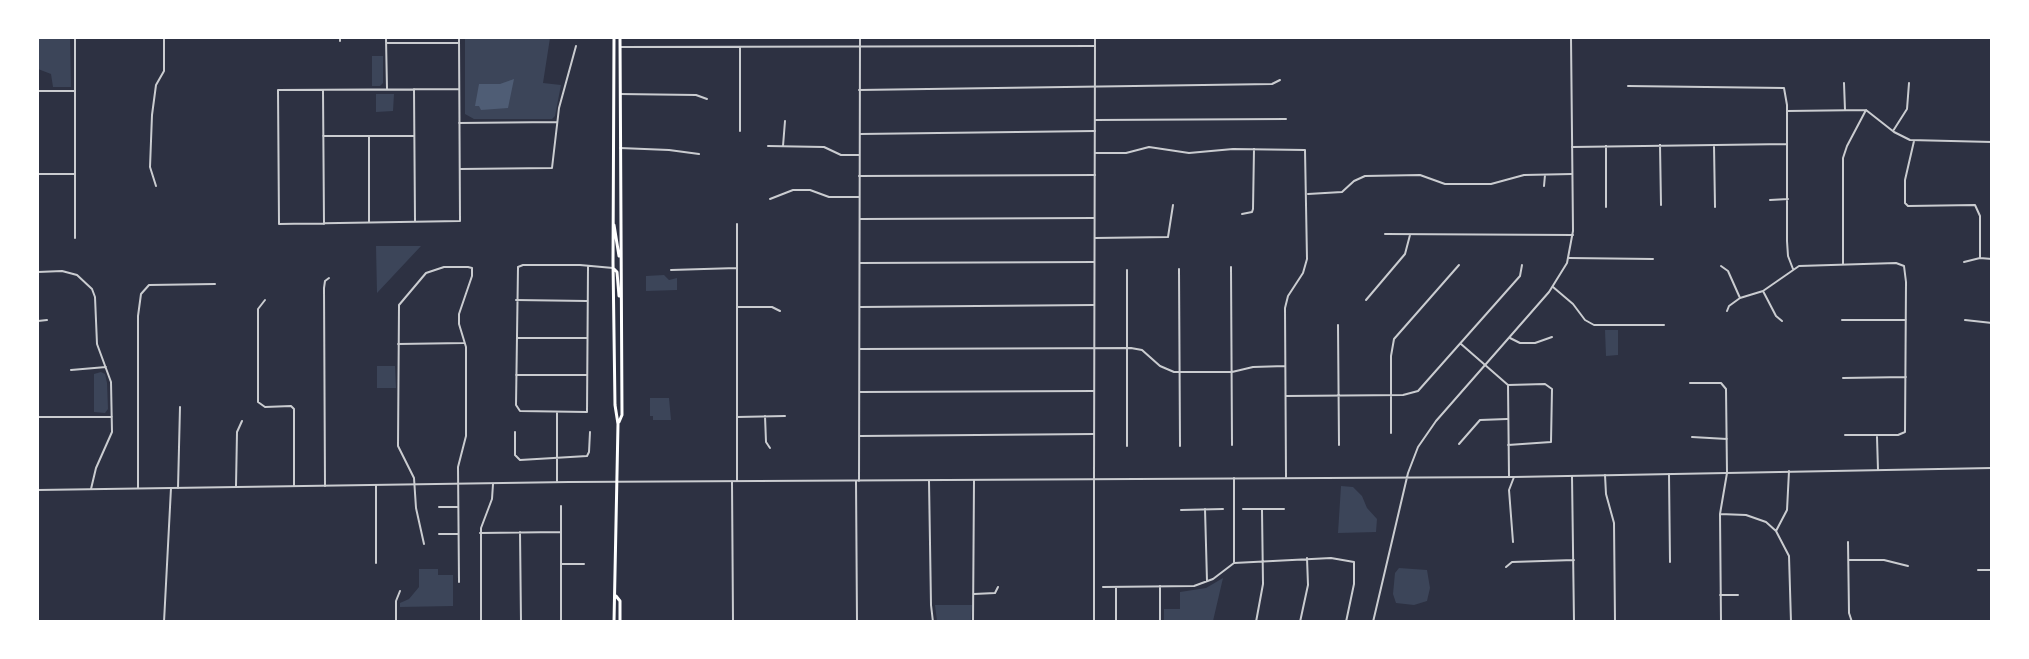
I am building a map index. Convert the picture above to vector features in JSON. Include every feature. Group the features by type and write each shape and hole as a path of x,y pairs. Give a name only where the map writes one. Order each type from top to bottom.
{"main road":[{"path":"614,38 613,268 615,405 618,424 614,621"},
{"path":"618,424 622,415 620,38"},
{"path":"613,124 620,123"},
{"path":"613,223 617,230 617,252 620,257"},
{"path":"613,268 617,272 620,301"},
{"path":"616,596 620,601 620,621"}],"street":[{"path":"75,38 75,238"},
{"path":"156,186 150,167 152,115 156,85 164,71 164,38"},
{"path":"386,38 387,89"},
{"path":"459,38 460,221 279,224 278,90 459,89"},
{"path":"856,621 860,436 860,38"},
{"path":"1094,620 1095,38"},
{"path":"1373,621 1408,477 1418,447 1431,426 1553,287 1569,258 1573,234 1572,38"},
{"path":"386,43 459,43"},
{"path":"459,169 552,168 557,122 576,45"},
{"path":"620,47 1095,46"},
{"path":"740,48 740,131"},
{"path":"859,90 1272,84 1280,80"},
{"path":"1844,83 1845,110"},
{"path":"1893,131 1907,109 1909,83"},
{"path":"1628,86 1784,88 1787,111 1788,256 1792,269"},
{"path":"414,89 415,221"},
{"path":"323,90 324,224"},
{"path":"38,91 75,91"},
{"path":"620,94 696,94 707,99"},
{"path":"1843,263 1843,158 1866,110"},
{"path":"1787,111 1866,110 1893,131 1914,141 1992,142"},
{"path":"1095,120 1286,119"},
{"path":"783,146 785,121"},
{"path":"459,123 557,122"},
{"path":"860,134 1095,131"},
{"path":"323,136 414,136"},
{"path":"369,136 369,222"},
{"path":"1914,141 1905,180 1906,205 1975,205 1980,216 1980,258"},
{"path":"1572,147 1787,144"},
{"path":"1660,145 1660,205"},
{"path":"1714,145 1715,207"},
{"path":"768,146 824,147 841,155 859,155"},
{"path":"1095,153 1126,153 1149,147 1189,153 1254,149 1305,150 1308,194 1307,259 1303,273 1286,303 1286,477"},
{"path":"1606,147 1606,207"},
{"path":"621,148 699,154"},
{"path":"1242,214 1252,212 1254,209 1254,149"},
{"path":"38,174 75,174"},
{"path":"1308,194 1342,192 1354,181 1365,176 1420,175 1445,184 1491,184 1514,176 1572,174"},
{"path":"1545,175 1545,186"},
{"path":"859,176 1095,176"},
{"path":"770,199 793,190 810,190 830,197 860,197"},
{"path":"1770,200 1788,200"},
{"path":"1095,238 1168,237 1173,205"},
{"path":"860,219 1095,218"},
{"path":"737,224 737,481"},
{"path":"1385,234 1573,234"},
{"path":"1366,300 1405,254 1410,235"},
{"path":"1569,258 1653,259"},
{"path":"1964,262 1980,258 1992,259"},
{"path":"860,263 1095,261"},
{"path":"1727,311 1729,306 1740,297 1763,291 1792,269 1807,264 1896,263 1904,266 1905,432 1845,435"},
{"path":"588,267 587,412 522,412 518,410 516,375 518,267 523,265 588,267 613,268"},
{"path":"1391,433 1394,339 1459,265"},
{"path":"1285,396 1391,395 1418,391 1520,276 1522,265"},
{"path":"424,544 420,536 412,472 398,447 399,304 426,273 434,269 463,266 473,270 471,283 459,314 465,343 466,436 458,467 459,582"},
{"path":"1721,266 1728,271 1740,297"},
{"path":"1231,267 1232,445"},
{"path":"671,270 737,268"},
{"path":"1179,269 1180,446"},
{"path":"1127,270 1127,446"},
{"path":"38,272 69,272 87,283 95,297 97,344 111,382 112,417 111,438 96,468 91,489"},
{"path":"325,486 324,288 325,281 329,278"},
{"path":"138,489 138,316 144,288 149,285 215,284"},
{"path":"1553,287 1573,304 1585,320 1594,325 1664,325"},
{"path":"1763,291 1774,314 1782,321"},
{"path":"265,300 258,309 258,402 265,407 291,406 294,409 294,486"},
{"path":"516,300 587,301"},
{"path":"860,307 1095,305"},
{"path":"737,307 772,307 780,311"},
{"path":"38,321 47,320"},
{"path":"1842,320 1906,320"},
{"path":"1965,320 1992,324"},
{"path":"1338,325 1339,445"},
{"path":"1510,338 1520,343 1535,343 1552,337"},
{"path":"517,338 587,338"},
{"path":"398,344 465,343"},
{"path":"1461,344 1508,385 1545,384 1551,388 1553,404 1551,442 1508,445"},
{"path":"860,349 1126,347 1142,350 1164,369 1179,372 1232,372 1253,367 1285,366"},
{"path":"71,370 98,370 106,367"},
{"path":"516,375 587,375"},
{"path":"1843,378 1906,377"},
{"path":"1690,383 1717,382 1725,386 1727,473 1720,514 1721,621"},
{"path":"1508,385 1509,477"},
{"path":"860,392 1095,391"},
{"path":"178,488 180,406"},
{"path":"557,412 557,483"},
{"path":"765,416 766,442 770,448"},
{"path":"737,417 785,416"},
{"path":"38,417 112,417"},
{"path":"1459,444 1480,420 1507,419"},
{"path":"236,487 237,432 242,421"},
{"path":"515,432 516,458 586,456 590,452 590,432"},
{"path":"860,436 1095,434"},
{"path":"1877,435 1878,470"},
{"path":"1692,437 1727,439"},
{"path":"38,490 737,481 1514,477 1992,468"},
{"path":"1776,531 1787,510 1789,471"},
{"path":"1669,474 1670,562"},
{"path":"1605,475 1606,494 1614,523 1615,621"},
{"path":"1572,476 1574,621"},
{"path":"1513,542 1509,490 1514,477"},
{"path":"1234,478 1234,563"},
{"path":"973,621 974,480"},
{"path":"929,481 933,621"},
{"path":"732,482 733,621"},
{"path":"481,621 480,533 492,499 493,484"},
{"path":"376,485 376,563"},
{"path":"164,621 171,488"},
{"path":"561,506 561,621"},
{"path":"439,507 458,507"},
{"path":"1205,509 1207,582"},
{"path":"1181,510 1223,509"},
{"path":"1243,509 1284,509"},
{"path":"1256,621 1262,594 1262,510"},
{"path":"1720,514 1756,518 1776,531 1784,543 1791,563 1791,621"},
{"path":"520,532 521,621"},
{"path":"480,533 561,532"},
{"path":"439,534 458,534"},
{"path":"1848,542 1849,613 1852,621"},
{"path":"1300,621 1308,585 1307,558"},
{"path":"1103,587 1194,586 1207,582 1234,563 1331,558 1354,562 1354,584 1346,621"},
{"path":"1506,567 1512,562 1574,560"},
{"path":"1849,560 1884,560 1908,566"},
{"path":"561,564 584,564"},
{"path":"1978,570 1992,570"},
{"path":"974,594 995,593 998,586"},
{"path":"1160,586 1160,621"},
{"path":"1116,587 1116,621"},
{"path":"396,621 396,601 400,591"},
{"path":"1720,595 1738,595"},
{"path":"1953,621 1983,621"}],"shaded area":[{"path":"38,38 70,38 71,87 53,87 51,74 38,69"},
{"path":"465,38 550,38 543,83 561,85 555,116 552,119 474,119 465,114"},
{"path":"372,56 383,56 383,83 380,86 372,86"},
{"path":"514,79 508,108 481,110 479,106 475,106 479,84 500,84"},
{"path":"376,94 394,94 393,111 376,112"},
{"path":"376,246 421,246 377,293"},
{"path":"664,275 669,280 677,278 677,290 646,291 646,276"},
{"path":"1605,330 1618,330 1618,355 1606,356"},
{"path":"377,366 395,366 396,388 377,388"},
{"path":"101,372 105,374 107,383 108,409 105,413 94,412 94,374"},
{"path":"650,398 669,398 671,420 653,420 653,416 650,416"},
{"path":"1341,486 1353,487 1362,496 1367,508 1377,519 1376,532 1338,533"},
{"path":"1399,568 1427,570 1430,588 1427,601 1414,605 1396,603 1393,594 1395,573"},
{"path":"419,569 438,569 438,575 453,575 453,606 400,607 400,603 409,599 419,587"},
{"path":"1223,578 1213,621 1164,621 1164,609 1180,609 1180,592 1206,588"},
{"path":"935,605 972,605 971,621 937,621"}]}
